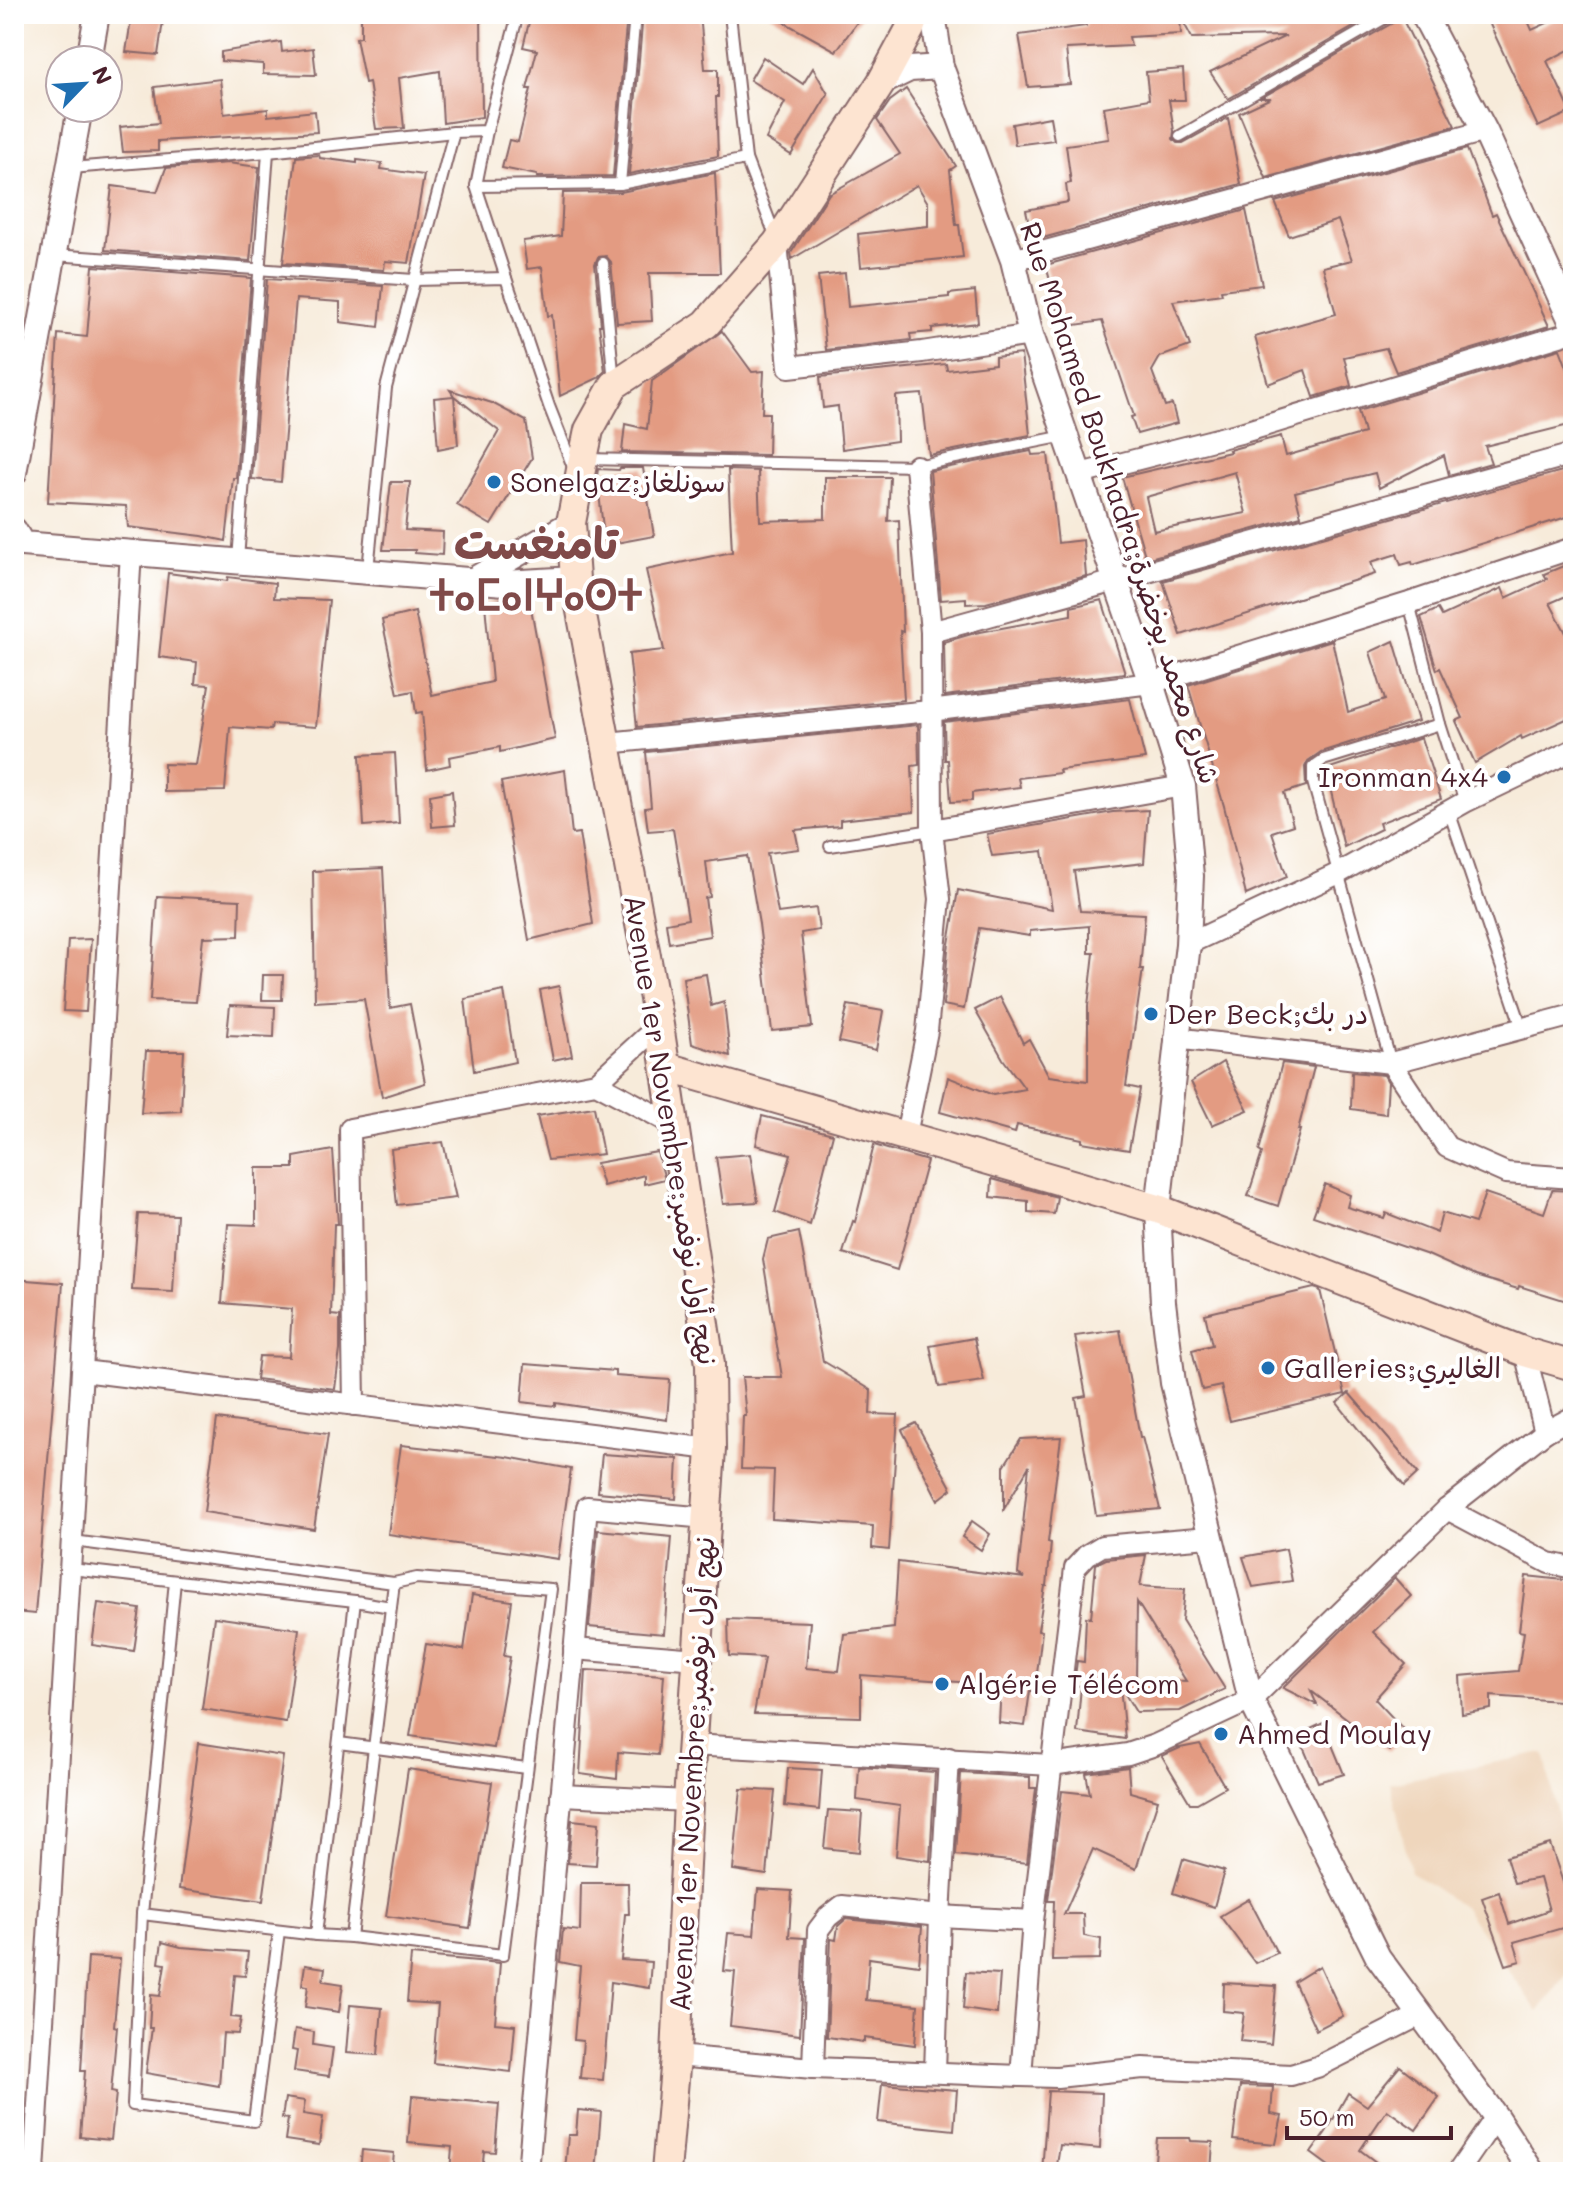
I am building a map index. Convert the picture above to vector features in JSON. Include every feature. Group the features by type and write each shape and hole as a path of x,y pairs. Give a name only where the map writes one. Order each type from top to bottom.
{"main road":[{"path":"614,385 706,324 777,243 881,83 915,14"},
{"name":"Avenue 1er Novembre;نهج أول نوفمبر","path":"614,385 589,430 571,523 575,579 659,1025 710,1364 711,1449 691,1745 676,2056 666,2172"},
{"path":"666,1067 1158,1209 1525,1352 1573,1366"}],"street":[{"path":"92,44 97,14"},
{"name":"Rue Mohamed Boukhadra;شارع محمد بوخضرة","path":"933,14 941,67 1013,260 1031,335 1151,683 1183,786 1191,876 1188,944 1158,1209 1163,1302 1173,1383 1251,1700 1378,1957 1496,2117 1532,2172"},
{"path":"1423,14 1485,131 1573,325"},
{"path":"881,83 910,69 941,67"},
{"path":"14,473 77,124"},
{"path":"1013,260 1485,131"},
{"path":"777,243 789,367 922,352 1031,335"},
{"path":"1080,474 1244,432 1573,332"},
{"path":"931,632 1573,454"},
{"path":"906,1135 927,1031 940,899 932,830 931,632 916,466"},
{"path":"473,580 571,523"},
{"path":"14,530 22,544 473,580 534,583 575,579"},
{"path":"607,743 930,711 1151,683 1409,603 1573,548"},
{"path":"34,2172 131,552"},
{"path":"1188,944 1337,874 1457,806 1573,750"},
{"path":"932,830 1183,786"},
{"path":"1175,1038 1391,1063 1573,1015"},
{"path":"354,1405 350,1129 596,1083 659,1025"},
{"path":"1391,1063 1447,1147 1506,1173 1573,1178"},
{"path":"596,1083 676,1126"},
{"path":"1525,1352 1545,1432"},
{"path":"83,1371 711,1449"},
{"path":"691,1745 1051,1765 1128,1754 1155,1745 1251,1700 1447,1509 1545,1432 1573,1417"},
{"path":"528,2172 587,1507 706,1518"},
{"path":"1447,1509 1549,1563 1573,1568"},
{"path":"1021,2076 1033,1921 1075,1568 1087,1555 1102,1546 1209,1537"},
{"path":"574,1649 697,1659"},
{"path":"935,2072 949,1758"},
{"path":"561,1795 688,1801"},
{"path":"813,2068 818,1930 842,1906 1033,1921"},
{"path":"676,2056 813,2068 1021,2076 1057,2077 1143,2068 1291,2075 1317,2067 1420,2015"},
{"path":"1458,2172 1496,2117"}],"lane":[{"path":"518,14 476,186 549,406 581,471 916,466 1065,436"},
{"path":"620,184 635,14"},
{"path":"730,14 746,159 777,243"},
{"path":"1180,136 1392,14"},
{"path":"69,169 487,131"},
{"path":"368,570 386,388 454,132"},
{"path":"238,560 268,152"},
{"path":"476,186 620,184 746,159"},
{"path":"54,255 414,280 506,278"},
{"path":"603,263 614,385"},
{"path":"1409,603 1457,806 1522,1028"},
{"path":"1391,1063 1337,874 1313,782 1313,767 1323,760 1440,724"},
{"path":"830,846 932,830"},
{"path":"73,1541 394,1583 417,1578 551,1589 503,1955 142,1914"},
{"path":"71,1569 391,1607"},
{"path":"175,1581 142,1914 133,2105 254,2121 279,1931"},
{"path":"351,1937 394,1583"},
{"path":"316,1935 355,1601"},
{"path":"339,1743 526,1768"}],"shaded area":[{"path":"1544,1753 1562,1838 1573,1835 1573,1966 1538,2012 1464,1908 1411,1872 1390,1783"}],"building":[{"path":"132,14 164,14 158,55 126,52"},
{"path":"361,14 481,14 482,117 443,123 440,71 399,78 404,128 376,129 369,82 365,83 356,38 361,37"},
{"path":"531,14 627,14 613,176 537,177 502,168 509,140 518,142 531,89 527,89 537,50 523,47"},
{"path":"643,14 700,14 705,69 718,69 718,156 629,174"},
{"path":"769,14 863,14 836,51"},
{"path":"1376,14 1228,99 1210,72 1286,36 1192,38 1180,16 1181,34 1129,37 1131,46 1066,49 1070,84 1028,87 1019,35 1086,26 1085,16"},
{"path":"1400,14 1455,126 1266,178 1239,113 1271,98 1261,98 1396,21"},
{"path":"1485,14 1525,14 1532,30 1573,14 1573,48 1547,61 1571,112 1538,127"},
{"path":"281,42 282,52 313,48 316,75 263,74 263,64 221,61 221,52"},
{"path":"763,57 803,84 813,68 828,94 791,155 766,139 785,102 750,80"},
{"path":"1183,69 1185,100 1169,100 1173,139 1183,143 1228,118 1241,184 1039,239 1038,236 1032,237 1026,210 1068,202 1066,184 1071,183 1066,145 1109,139 1104,107 1149,99 1146,72"},
{"path":"220,79 224,114 268,109 268,116 315,111 317,132 158,141 158,151 123,152 120,127 159,123 154,87"},
{"path":"906,89 956,166 950,170 963,257 861,267 858,234 928,226 928,203 917,185 792,259 791,253 829,194 900,154 877,120 890,101"},
{"path":"1050,117 1054,140 1015,145 1012,124"},
{"path":"1467,149 1492,215 1496,213 1549,326 1396,372 1386,348 1344,357 1351,386 1314,397 1305,370 1268,384 1255,337 1336,314 1323,267 1352,260 1338,220 1289,236 1275,202"},
{"path":"319,155 320,158 357,163 357,160 382,163 381,169 424,175 409,263 385,261 384,270 283,263 296,157"},
{"path":"228,163 259,167 250,261 105,250 112,186 157,192 166,168"},
{"path":"715,173 720,273 649,273 652,321 617,323 611,262 606,256 598,257 595,264 605,371 598,378 560,396 552,315 548,316 542,267 527,269 523,241 561,236 563,193 621,192"},
{"path":"1246,210 1262,285 1173,301 1190,346 1160,357 1152,371 1165,406 1172,404 1177,423 1137,434 1131,417 1134,416 1102,321 1062,327 1046,265"},
{"path":"93,266 251,278 236,478 233,478 226,541 128,527 126,506 48,502 58,334 87,337"},
{"path":"845,273 848,307 949,297 949,294 975,291 978,323 932,328 932,332 910,334 911,340 826,350 818,276"},
{"path":"267,279 383,286 379,327 340,322 340,302 296,299 281,482 252,479"},
{"path":"722,331 752,372 764,371 762,413 769,413 768,455 622,452 625,424 647,429 652,381"},
{"path":"1560,349 1573,383 1573,424 1485,446 1491,463 1449,475 1444,455 1379,488 1375,473 1295,492 1301,516 1146,559 1122,477 1230,452 1281,436 1286,456 1364,433 1358,411","holes":["1235,472 1246,513 1154,531 1146,497"]},
{"path":"1021,354 1030,435 929,455 922,394 896,396 897,441 842,449 838,406 823,408 820,377 946,364 947,370 995,364 995,357"},
{"name":"Sonelgaz;سونلغاز","path":"450,390 492,403 526,421 532,458 491,525 457,505 499,431"},
{"path":"454,396 458,445 438,449 434,398"},
{"path":"1031,451 1032,455 1048,454 1058,543 1083,540 1086,576 986,603 966,604 966,598 941,600 930,471"},
{"path":"643,468 654,536 605,545 598,469"},
{"path":"1573,468 1573,515 1413,565 1412,562 1401,565 1397,554 1371,562 1375,574 1181,635 1163,581"},
{"path":"728,470 758,471 760,521 825,519 825,477 890,477 888,521 899,520 904,700 637,727 629,654 664,650 646,570 732,552"},
{"path":"391,482 410,482 405,530 443,532 442,555 415,553 415,550 383,550"},
{"path":"1573,562 1573,593 1550,603 1573,646 1573,716 1522,739 1521,736 1475,763 1456,721 1463,718 1440,668 1437,670 1421,617 1438,609 1442,616 1502,588 1506,598 1547,579 1544,574"},
{"path":"168,573 227,581 228,577 275,583 274,598 329,600 316,727 272,724 271,730 230,727 225,791 164,792 164,764 196,765 209,685 195,684 197,662 159,657"},
{"path":"529,597 555,739 500,752 500,747 449,757 450,765 427,770 422,712 416,713 413,691 398,694 382,620 415,612 432,695 492,682 485,604 505,598"},
{"path":"1102,600 1125,673 945,696 944,642 1071,615 1071,607"},
{"path":"1332,640 1348,712 1385,700 1370,652 1394,641 1418,721 1321,752 1308,761 1305,767 1306,786 1284,793 1293,825 1272,832 1287,877 1246,895 1224,806 1188,685"},
{"path":"1130,699 1145,759 1018,778 1020,787 972,793 972,801 951,802 944,722"},
{"path":"918,725 919,765 912,766 914,812 840,820 840,826 795,830 799,849 767,853 778,913 816,908 819,930 801,933 812,1027 772,1031 747,856 706,862 710,897 705,898 710,936 669,943 666,923 688,919 673,829 648,831 645,808 651,807 646,752"},
{"path":"1421,738 1441,799 1379,823 1381,829 1344,847 1328,779 1321,781 1321,771"},
{"path":"395,753 399,823 364,826 360,755"},
{"path":"565,770 572,834 579,833 593,924 529,940 501,782"},
{"path":"452,791 455,825 432,827 430,795"},
{"path":"1148,810 1144,863 1074,871 1080,911 1145,914 1140,969 1143,969 1126,1086 1140,1089 1129,1150 1082,1142 1082,1139 1017,1125 1015,1133 940,1112 948,1077 993,1095 1025,1089 1003,1059 975,1010 1000,997 1023,1043 1029,1039 1049,1076 1088,1081 1088,1006 1094,953 1089,953 1089,926 1030,931 1030,936 979,928 964,1009 943,1005 958,890 1052,909 1043,851 992,856 987,834 1113,812"},
{"path":"383,868 390,1008 410,1004 425,1083 382,1097 364,999 315,1002 313,871"},
{"path":"157,896 240,900 239,936 203,937 196,1002 150,1000"},
{"path":"91,939 86,1012 63,1011 68,940"},
{"path":"706,974 711,1006 724,1002 730,1056 692,1044 683,978"},
{"path":"263,975 283,975 282,1000 262,1000"},
{"path":"559,986 572,1056 553,1060 540,990"},
{"path":"504,991 515,1062 474,1071 465,999"},
{"path":"230,1005 275,1007 274,1037 227,1035"},
{"path":"848,1005 883,1011 876,1050 839,1042"},
{"path":"146,1051 184,1051 181,1111 141,1113"},
{"path":"1223,1062 1248,1110 1212,1125 1191,1082"},
{"path":"1282,1063 1314,1067 1278,1206 1248,1196 1262,1153 1259,1151"},
{"path":"1352,1072 1384,1075 1388,1082 1386,1114 1351,1109"},
{"path":"594,1107 603,1154 548,1160 537,1116"},
{"path":"762,1116 833,1134 810,1225 775,1212 791,1154 756,1145"},
{"path":"443,1142 456,1198 397,1205 391,1149"},
{"path":"874,1145 927,1161 897,1270 843,1253 855,1222"},
{"path":"333,1150 338,1224 334,1224 331,1315 340,1316 335,1389 256,1379 259,1356 289,1357 292,1309 222,1303 228,1224 256,1225 256,1168 294,1168 294,1157"},
{"path":"657,1152 665,1179 644,1184 644,1175 603,1186 596,1163"},
{"path":"750,1154 758,1202 723,1204 716,1157"},
{"path":"992,1179 1057,1197 1054,1214 1028,1212 1028,1201 991,1197"},
{"path":"1325,1184 1350,1195 1347,1207 1384,1218 1386,1213 1437,1233 1442,1213 1475,1223 1485,1193 1544,1213 1552,1190 1573,1191 1573,1303 1475,1276 1428,1255 1313,1216"},
{"path":"138,1214 177,1215 173,1292 132,1290"},
{"path":"799,1232 823,1361 871,1390 870,1414 898,1415 889,1550 872,1548 873,1526 772,1519 774,1470 741,1469 743,1416 746,1416 742,1377 782,1377 763,1259 768,1239"},
{"path":"14,1279 63,1283 35,1614 14,1612 14,1469 23,1363 14,1362"},
{"name":"Galleries;الغاليري","path":"1314,1288 1320,1290 1345,1394 1230,1421 1221,1386 1202,1390 1192,1350 1212,1345 1205,1314"},
{"path":"1120,1330 1140,1437 1160,1509 1096,1515 1076,1398 1086,1396 1075,1336"},
{"path":"974,1338 984,1381 939,1387 930,1346"},
{"path":"525,1364 615,1371 615,1376 670,1380 667,1420 556,1403 556,1406 522,1402"},
{"path":"1349,1393 1418,1473 1404,1486 1337,1403"},
{"path":"217,1419 328,1434 314,1529 204,1512"},
{"path":"916,1423 952,1489 938,1500 902,1430"},
{"path":"1061,1437 1048,1542 1051,1543 1047,1586 1038,1630 1042,1631 1035,1691 1030,1691 1025,1726 999,1723 1001,1685 861,1675 861,1717 754,1714 764,1658 729,1656 728,1619 810,1622 806,1668 839,1671 844,1634 894,1628 898,1562 1025,1578 1018,1574 1029,1466 1004,1509 1004,1466 1021,1439"},
{"path":"401,1445 507,1457 571,1469 558,1559 388,1534"},
{"path":"602,1454 678,1459 676,1499 598,1492"},
{"path":"972,1521 990,1534 981,1550 962,1537"},
{"path":"598,1530 672,1537 664,1634 589,1627"},
{"path":"1286,1549 1292,1581 1253,1587 1243,1557"},
{"path":"1146,1555 1140,1586 1185,1589 1182,1620 1225,1689 1180,1711 1136,1712 1120,1686 1125,1739 1077,1732 1081,1686 1074,1685 1077,1661 1084,1662 1086,1617 1091,1618 1096,1564 1106,1559","holes":["1137,1602 1186,1681 1136,1679"]},
{"path":"1526,1576 1573,1581 1573,1702 1491,1696 1491,1709 1462,1714 1460,1676 1518,1671 1524,1632 1519,1631"},
{"path":"1395,1578 1411,1596 1373,1632 1406,1664 1375,1699 1407,1733 1389,1751 1311,1691 1317,1705 1283,1688"},
{"path":"472,1595 512,1601 504,1656 510,1657 494,1748 410,1736 426,1644 464,1650"},
{"path":"98,1603 140,1609 134,1651 92,1645"},
{"path":"214,1617 299,1629 286,1722 202,1709"},
{"path":"586,1670 664,1675 658,1755 618,1752 617,1779 580,1774"},
{"path":"1323,1723 1344,1774 1318,1782 1298,1735"},
{"path":"198,1743 283,1756 263,1901 179,1889"},
{"path":"1200,1744 1225,1787 1197,1803 1190,1803 1162,1756"},
{"path":"859,1767 935,1772 930,1861 896,1856 900,1806 857,1800"},
{"path":"1128,1767 1130,1792 1158,1800 1136,1869 1093,1849 1064,1914 1083,1914 1084,1936 1101,1939 1100,1959 1052,1960 1054,1901 1048,1901 1062,1791 1090,1794 1086,1773"},
{"path":"788,1768 822,1770 819,1810 785,1806"},
{"path":"408,1769 492,1782 470,1928 386,1916"},
{"path":"961,1773 1030,1777 1030,1788 1036,1788 1027,1863 956,1855"},
{"path":"741,1789 775,1791 767,1875 733,1870"},
{"path":"828,1810 862,1812 859,1852 824,1848"},
{"path":"572,1820 599,1823 596,1865 568,1863"},
{"path":"1550,1844 1573,1912 1573,1925 1514,1942 1520,1961 1506,1965 1482,1898 1499,1892 1509,1924 1549,1910 1540,1878 1514,1883 1506,1857"},
{"path":"1183,1859 1224,1871 1214,1907 1173,1893"},
{"path":"581,1883 628,1883 629,1914 625,1914 621,1960 651,1962 649,1988 611,1982 603,2080 580,2078 583,2041 574,2040 580,1966 560,1962 563,1929 580,1931"},
{"path":"758,1889 792,1891 789,1937 805,1938 800,2035 730,2026 735,1972 724,1971 728,1933 754,1935"},
{"path":"1249,1899 1277,1953 1255,1963 1220,1916"},
{"path":"846,1919 922,1927 919,1965 869,1958 866,2000 918,2005 915,2045 827,2037 831,1939 836,1940 838,1926"},
{"path":"162,1942 181,1947 248,1952 245,1976 235,1975 231,2017 241,2018 238,2034 223,2033 219,2086 146,2073 152,2028 149,2028 151,1995 160,1996 165,1964 159,1963"},
{"path":"411,1955 500,1963 495,2023 515,2025 511,2072 433,2063 438,2004 407,2002"},
{"path":"88,1957 120,1959 114,2026 117,2027 111,2092 116,2093 111,2140 80,2137"},
{"path":"305,1965 325,1968 323,1981 343,1984 339,2012 305,2007 308,1986 302,1985"},
{"path":"1320,1966 1343,2016 1316,2030 1294,1982"},
{"path":"966,1972 1000,1974 997,2014 963,2009"},
{"path":"1224,1983 1276,1986 1271,2044 1240,2041 1244,2013 1223,2011"},
{"path":"350,2005 382,2008 378,2055 346,2053"},
{"path":"295,2029 314,2032 313,2045 333,2048 329,2076 294,2071 297,2051 292,2050"},
{"path":"1400,2066 1439,2097 1416,2130 1387,2110 1360,2150 1389,2172 1337,2172 1311,2153 1348,2093 1367,2106"},
{"path":"882,2084 957,2090 954,2130 878,2122"},
{"path":"1240,2086 1273,2087 1271,2114 1282,2116 1276,2144 1233,2140"},
{"path":"1048,2091 1102,2093 1100,2149 1060,2145 1056,2172 1042,2172"},
{"path":"412,2096 499,2104 495,2152 484,2151 482,2172 450,2172 452,2147 408,2143"},
{"path":"285,2098 305,2101 303,2114 323,2117 319,2145 285,2140 288,2119 282,2118"},
{"path":"578,2110 601,2112 596,2172 565,2172 568,2135 576,2135"},
{"path":"1157,2138 1213,2142 1211,2172 1154,2172"},
{"path":"362,2150 394,2153 392,2172 360,2172"}],"place":[{"name":"Sonelgaz;سونلغاز","path":"494,482"},
{"name":"Ironman 4x4","path":"1504,777"},
{"name":"Der Beck;در بك","path":"1151,1014"},
{"name":"Galleries;الغاليري","path":"1268,1368"},
{"name":"Algérie Télécom","path":"942,1684"},
{"name":"Ahmed Moulay","path":"1221,1734"}],"district":[{"name":"تامنغست ⵜⴰⵎⴰⵏⵖⴰⵙⵜ","path":"536,570"}]}
